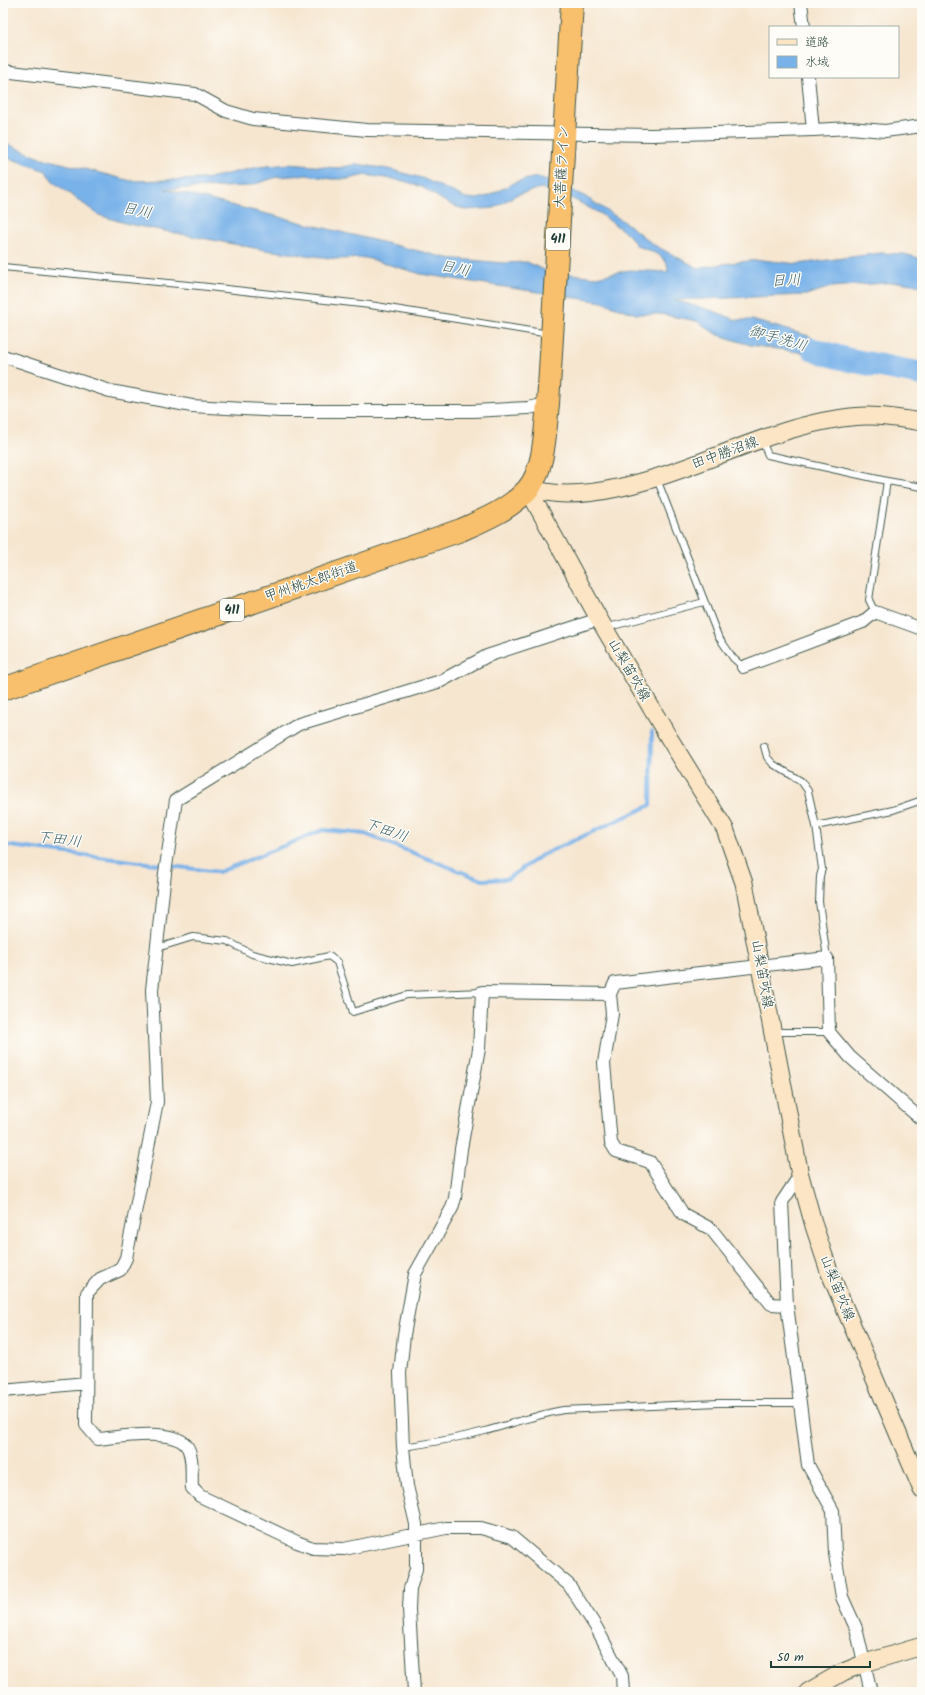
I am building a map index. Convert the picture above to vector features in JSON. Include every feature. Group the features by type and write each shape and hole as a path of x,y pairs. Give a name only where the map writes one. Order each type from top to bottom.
{"highway":[{"name":"大菩薩ライン","path":"548,404 572,3"},
{"name":"甲州桃太郎街道","path":"3,689 461,530 486,519 510,505 528,489 537,472 543,448 548,404"}],"main road":[{"name":"田中勝沼線","path":"528,489 566,494 589,493 622,487 657,478 796,428 829,420 867,416 897,417 922,422"},
{"name":"山梨笛吹線","path":"528,489 602,624 669,738 725,829 744,883 800,1175 814,1226 829,1271 922,1490"},
{"path":"808,1692 843,1672 865,1663 922,1646"}],"street":[{"path":"801,3 804,26"},
{"path":"3,72 195,94 226,112 253,120 367,130 531,132 564,138 850,128 885,131 922,126"},
{"path":"808,78 813,130"},
{"path":"3,356 110,391 192,406 280,411 473,411 528,408 548,404"},
{"path":"743,667 863,622 875,612 922,629"},
{"path":"602,624 487,656 442,681 299,724 176,800 166,867 152,990 157,1102 126,1258 120,1270 100,1279 87,1293 86,1426 98,1439 149,1434 170,1437 185,1445 190,1454 192,1488 200,1496 296,1542 313,1548 344,1549 446,1528 481,1528 512,1537 569,1585 596,1628 622,1676 623,1692"},
{"path":"787,1305 771,1304 753,1284 710,1229 683,1214 650,1162 616,1151 611,1143 604,1063 612,1014 610,994 615,983 827,958 829,1032 850,1057 922,1120"},
{"path":"414,1692 409,1609 410,1590 416,1569 416,1524 407,1486 403,1447 400,1373 404,1335 415,1274 452,1208 455,1198 461,1149 479,1049 482,992 610,994"},
{"path":"800,1175 782,1202 787,1305 808,1465 832,1511 835,1554 842,1597 856,1628 871,1692"},
{"path":"3,1391 86,1383"}],"lane":[{"path":"3,267 370,305 553,335"},
{"path":"762,440 768,455 887,481 922,487"},
{"path":"657,478 718,636 733,658 743,667"},
{"path":"875,612 869,600 887,481"},
{"path":"602,624 704,602"},
{"path":"764,746 767,757 773,764 801,781 808,791 816,826 822,869 820,876 819,902 827,958"},
{"path":"816,826 893,810 922,800"},
{"path":"157,948 193,937 227,941 252,954 292,964 329,956 337,962 353,1012 407,995 482,992"},
{"path":"772,1032 829,1032"},
{"path":"403,1447 432,1443 484,1432 563,1410 718,1403 800,1403"}],"water":[{"name":"日川","path":"3,142 38,157 131,181 205,179 258,167 289,164 338,168 357,164 388,169 422,178 466,198 477,199 488,196 516,182 536,177 584,196 626,223 654,245 698,268 762,260 798,264 881,253 904,254 922,259 922,286 899,282 831,287 806,295 674,300 713,311 737,320 752,320 809,336 845,359 750,345 716,334 697,321 660,314 636,314 602,302 421,274 366,258 338,259 265,250 128,224 99,215 52,181 46,171 3,156","holes":["306,175 332,179 348,179 366,175 404,181 422,187 449,204 466,210 494,208 516,195 541,188 573,199 599,213 629,235 636,245 659,255 667,263 668,272 629,270 596,277 546,271 527,262 504,263 447,258 165,189 249,186 277,177"]}],"waterway":[{"name":"御手洗川","path":"814,350 845,359 922,374"},
{"name":"下田川","path":"3,845 219,872 323,830 365,834 482,880 507,879 542,855 651,805 652,732"}]}
